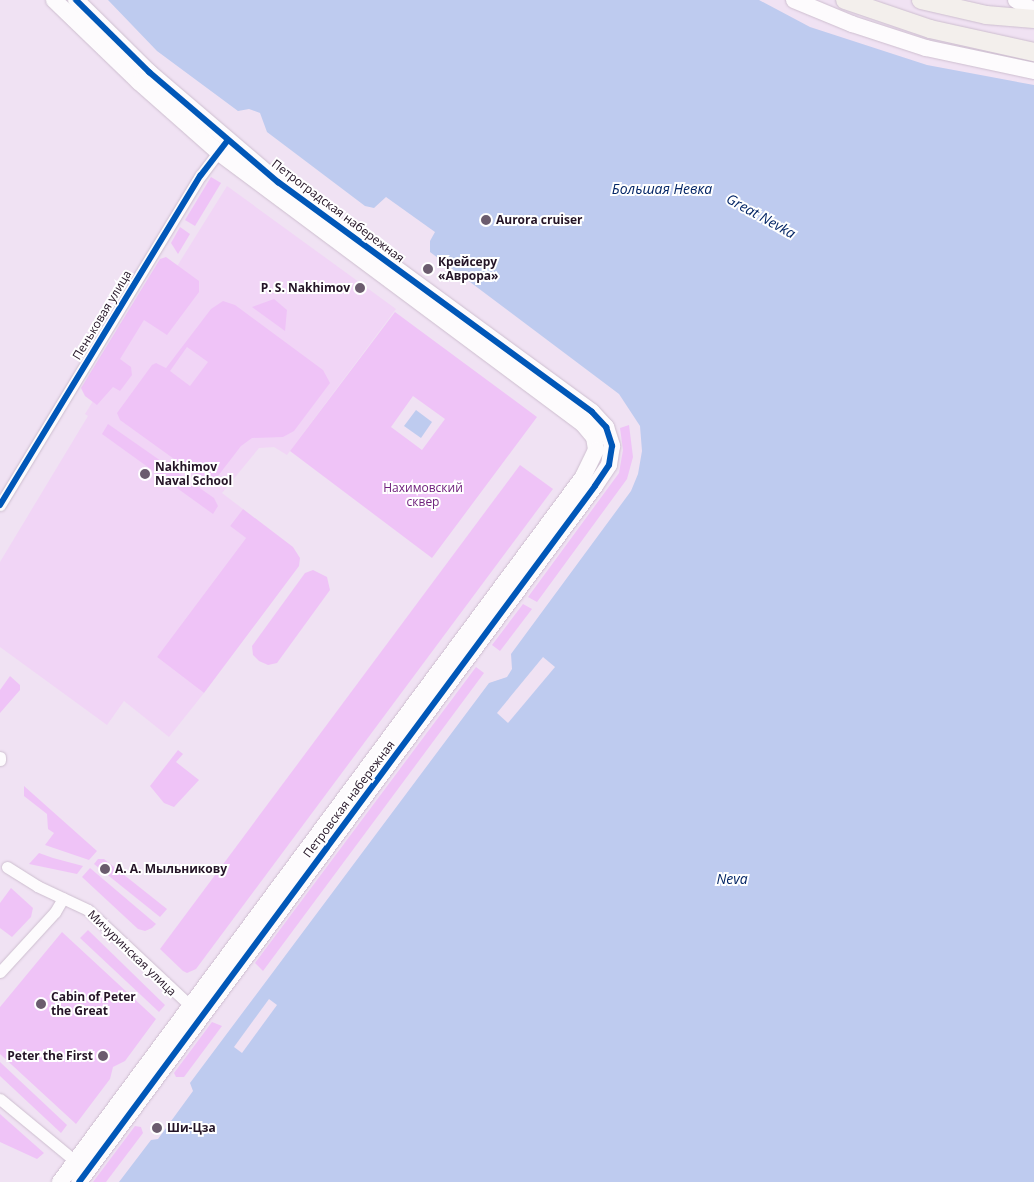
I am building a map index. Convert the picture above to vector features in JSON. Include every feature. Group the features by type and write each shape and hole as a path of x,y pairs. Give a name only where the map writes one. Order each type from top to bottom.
{"main road":[{"name":"Петроградская набережная","path":"54,0 139,82 597,427"},
{"name":"Петроградская набережная","path":"76,0 223,146"},
{"path":"794,0 852,24 926,48 1034,71"},
{"path":"845,0 930,29 1034,52"},
{"path":"920,0 986,15 1034,19"},
{"path":"1016,0 1034,10"},
{"path":"1000,45 1034,45"},
{"name":"Петровская набережная","path":"60,1182 80,1171 583,477 596,450 597,427"}],"street":[{"name":"Пеньковая улица","path":"0,505 201,174 223,146"},
{"name":"Мичуринская улица","path":"7,867 62,898 88,910 196,1011"},
{"path":"0,972 55,912 62,898"},
{"path":"0,1099 80,1171"}],"shaded area":[{"name":"Nakhimov Naval School","path":"227,186 396,309 287,455 274,447 259,448 222,493 243,509 230,526 246,538 157,657 204,693 169,737 124,701 107,725 0,647 0,562 88,416 85,414"}],"green space":[{"path":"211,177 221,183 195,226 185,220"},
{"path":"180,227 190,234 178,254 171,243"},
{"path":"166,257 199,281 199,292 167,335 144,320 120,359 131,367 132,375 120,391 113,387 97,405 85,396 81,388 160,259"},
{"path":"274,299 287,310 285,331 252,307"},
{"path":"223,301 235,305 323,370 330,383 294,431 283,437 252,438 241,446 218,476 206,482 120,420 117,413 152,365 156,363 166,368 211,309","holes":["187,347 208,362 190,386 170,371"]},
{"name":"Нахимовский сквер","path":"395,312 537,417 432,558 290,451","holes":["413,396 445,419 422,450 391,427"]},
{"path":"108,424 214,498 218,506 213,514 102,434"},
{"path":"629,425 633,457 627,479 537,602 528,597 619,473 623,450 620,428"},
{"path":"520,465 553,489 196,969 187,973 183,971 160,949"},
{"path":"243,509 293,547 300,558 299,566 204,693 157,657 246,538 230,526"},
{"path":"313,570 327,577 330,590 277,663 268,665 259,661 253,655 252,646 305,573"},
{"path":"523,604 532,609 500,651 492,645"},
{"path":"476,667 484,673 263,971 255,963"},
{"path":"10,676 20,685 20,690 0,713 0,690"},
{"path":"178,750 183,754 176,762 199,780 174,807 164,803 150,786"},
{"path":"24,786 97,851 89,860 45,845 54,833 48,829 47,814 24,796"},
{"path":"39,853 83,866 77,874 29,864"},
{"path":"98,859 104,859 167,909 160,917 94,864"},
{"path":"90,868 156,924 145,931 138,929 82,877"},
{"path":"11,888 33,908 31,917 12,937 0,928 0,903"},
{"path":"88,930 165,1005 159,1012 80,938"},
{"path":"62,932 156,1019 125,1061 113,1067 110,1079 76,1124 0,1054 0,1007"},
{"path":"212,1022 222,1026 184,1077 176,1077 174,1073"},
{"path":"0,1062 67,1125 61,1133 0,1076"},
{"path":"0,1114 44,1153 37,1159 0,1142"},
{"path":"135,1126 141,1127 143,1133 106,1182 93,1182"}],"water":[{"name":"Neva","path":"108,0 759,0 810,27 927,65 1034,85 1034,1182 119,1182 151,1140 158,1139 193,1091 190,1083 489,683 507,677 512,669 511,654 631,491 638,474 642,451 640,426 619,394 430,252 430,241 435,232 386,197 374,208 365,206 267,132 260,113 249,109 238,111 157,51"},
{"path":"416,410 432,422 421,438 404,426"}],"pier":[{"path":"543,657 555,667 508,723 497,713"},
{"path":"269,999 277,1005 242,1053 234,1047"}],"cycle path":[{"path":"76,0 149,72 278,182 592,412 606,427 612,446 609,465 595,486 79,1182"},
{"path":"0,505 201,175 228,140"}],"place":[{"name":"Aurora cruiser","path":"486,220"},
{"name":"Крейсеру «Аврора»","path":"428,269"},
{"name":"P. S. Nakhimov","path":"360,288"},
{"name":"Nakhimov Naval School","path":"145,474"},
{"name":"А. А. Мыльникову","path":"105,869"},
{"name":"Cabin of Peter the Great","path":"41,1004"},
{"name":"Peter the First","path":"103,1056"},
{"name":"Ши-Цза","path":"157,1128"}],"water label":[{"name":"Большая Невка","path":"662,189"},
{"name":"Great Nevka","path":"761,216"}]}
